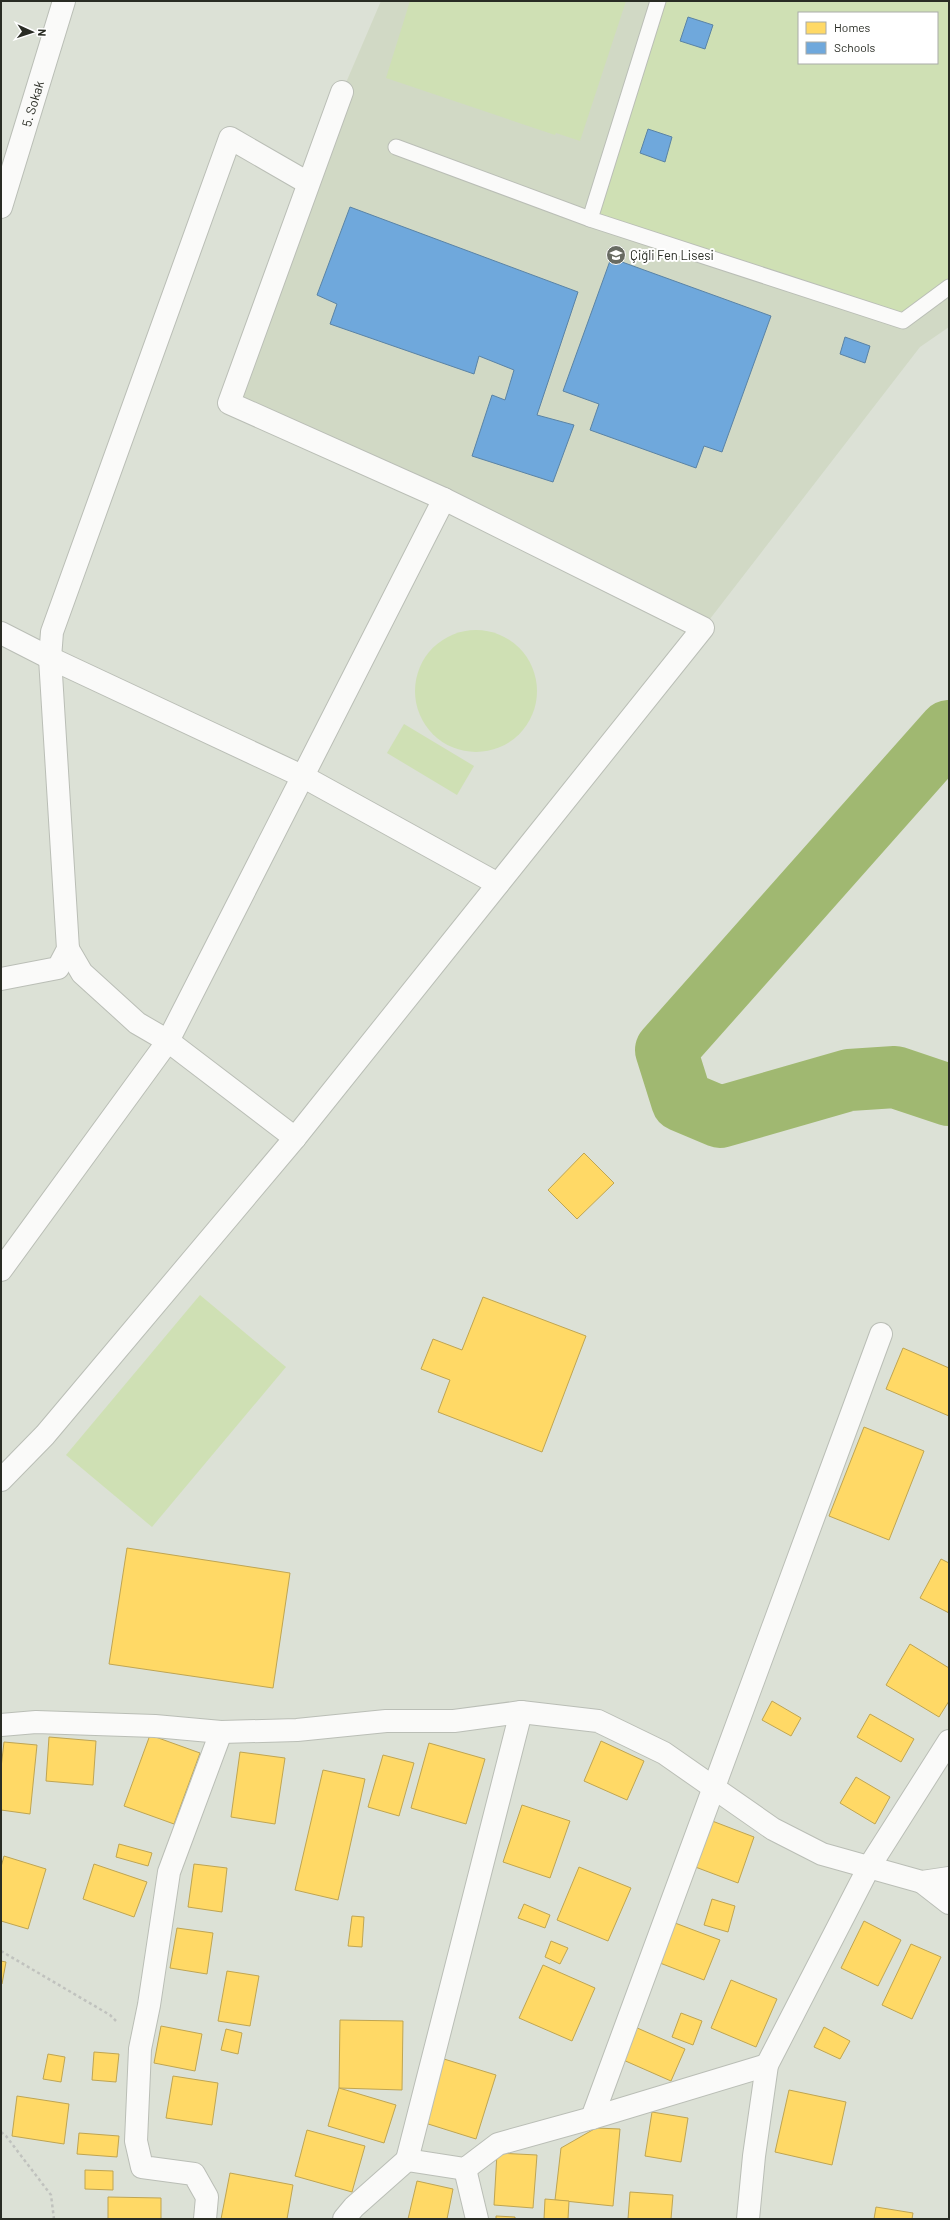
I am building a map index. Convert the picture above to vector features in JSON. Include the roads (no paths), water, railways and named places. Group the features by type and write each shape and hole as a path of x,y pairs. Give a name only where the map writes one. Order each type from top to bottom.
{"street":[{"name":"5. Sokak","path":"1,207 64,1"},
{"path":"1,1480 45,1435 294,1138 703,628 444,500 229,403 342,92"},
{"path":"294,1138 168,1041 137,1023 82,973 68,949 50,658 52,632 230,138 308,183"},
{"path":"1,1270 168,1041 444,500"},
{"path":"1,633 50,658 304,777 498,884"},
{"path":"1,978 58,968 68,949"},
{"path":"592,2118 881,1334"},
{"path":"344,2219 354,2207 407,2160 521,1712"},
{"path":"1,1725 36,1722 155,1726 221,1732 297,1730 386,1721 454,1721 521,1712 598,1721 664,1753 773,1829 822,1854 922,1882 949,1903"},
{"path":"205,2219 207,2197 194,2174 142,2167 136,2141 140,2049 149,2005 169,1872 221,1732"},
{"path":"748,2219 754,2156 767,2065 869,1868 949,1741"},
{"path":"922,1882 949,1878"},
{"path":"407,2160 465,2169 498,2144 592,2118 767,2065"},
{"path":"465,2169 477,2219"}],"lane":[{"path":"590,219 658,1"},
{"path":"396,147 590,219 903,320 949,287"}],"waterway":[{"path":"949,731 666,1050 682,1101 720,1117 849,1080 895,1077 949,1095"}],"place":[{"name":"Çiğli Fen Lisesi","path":"616,255"}]}
